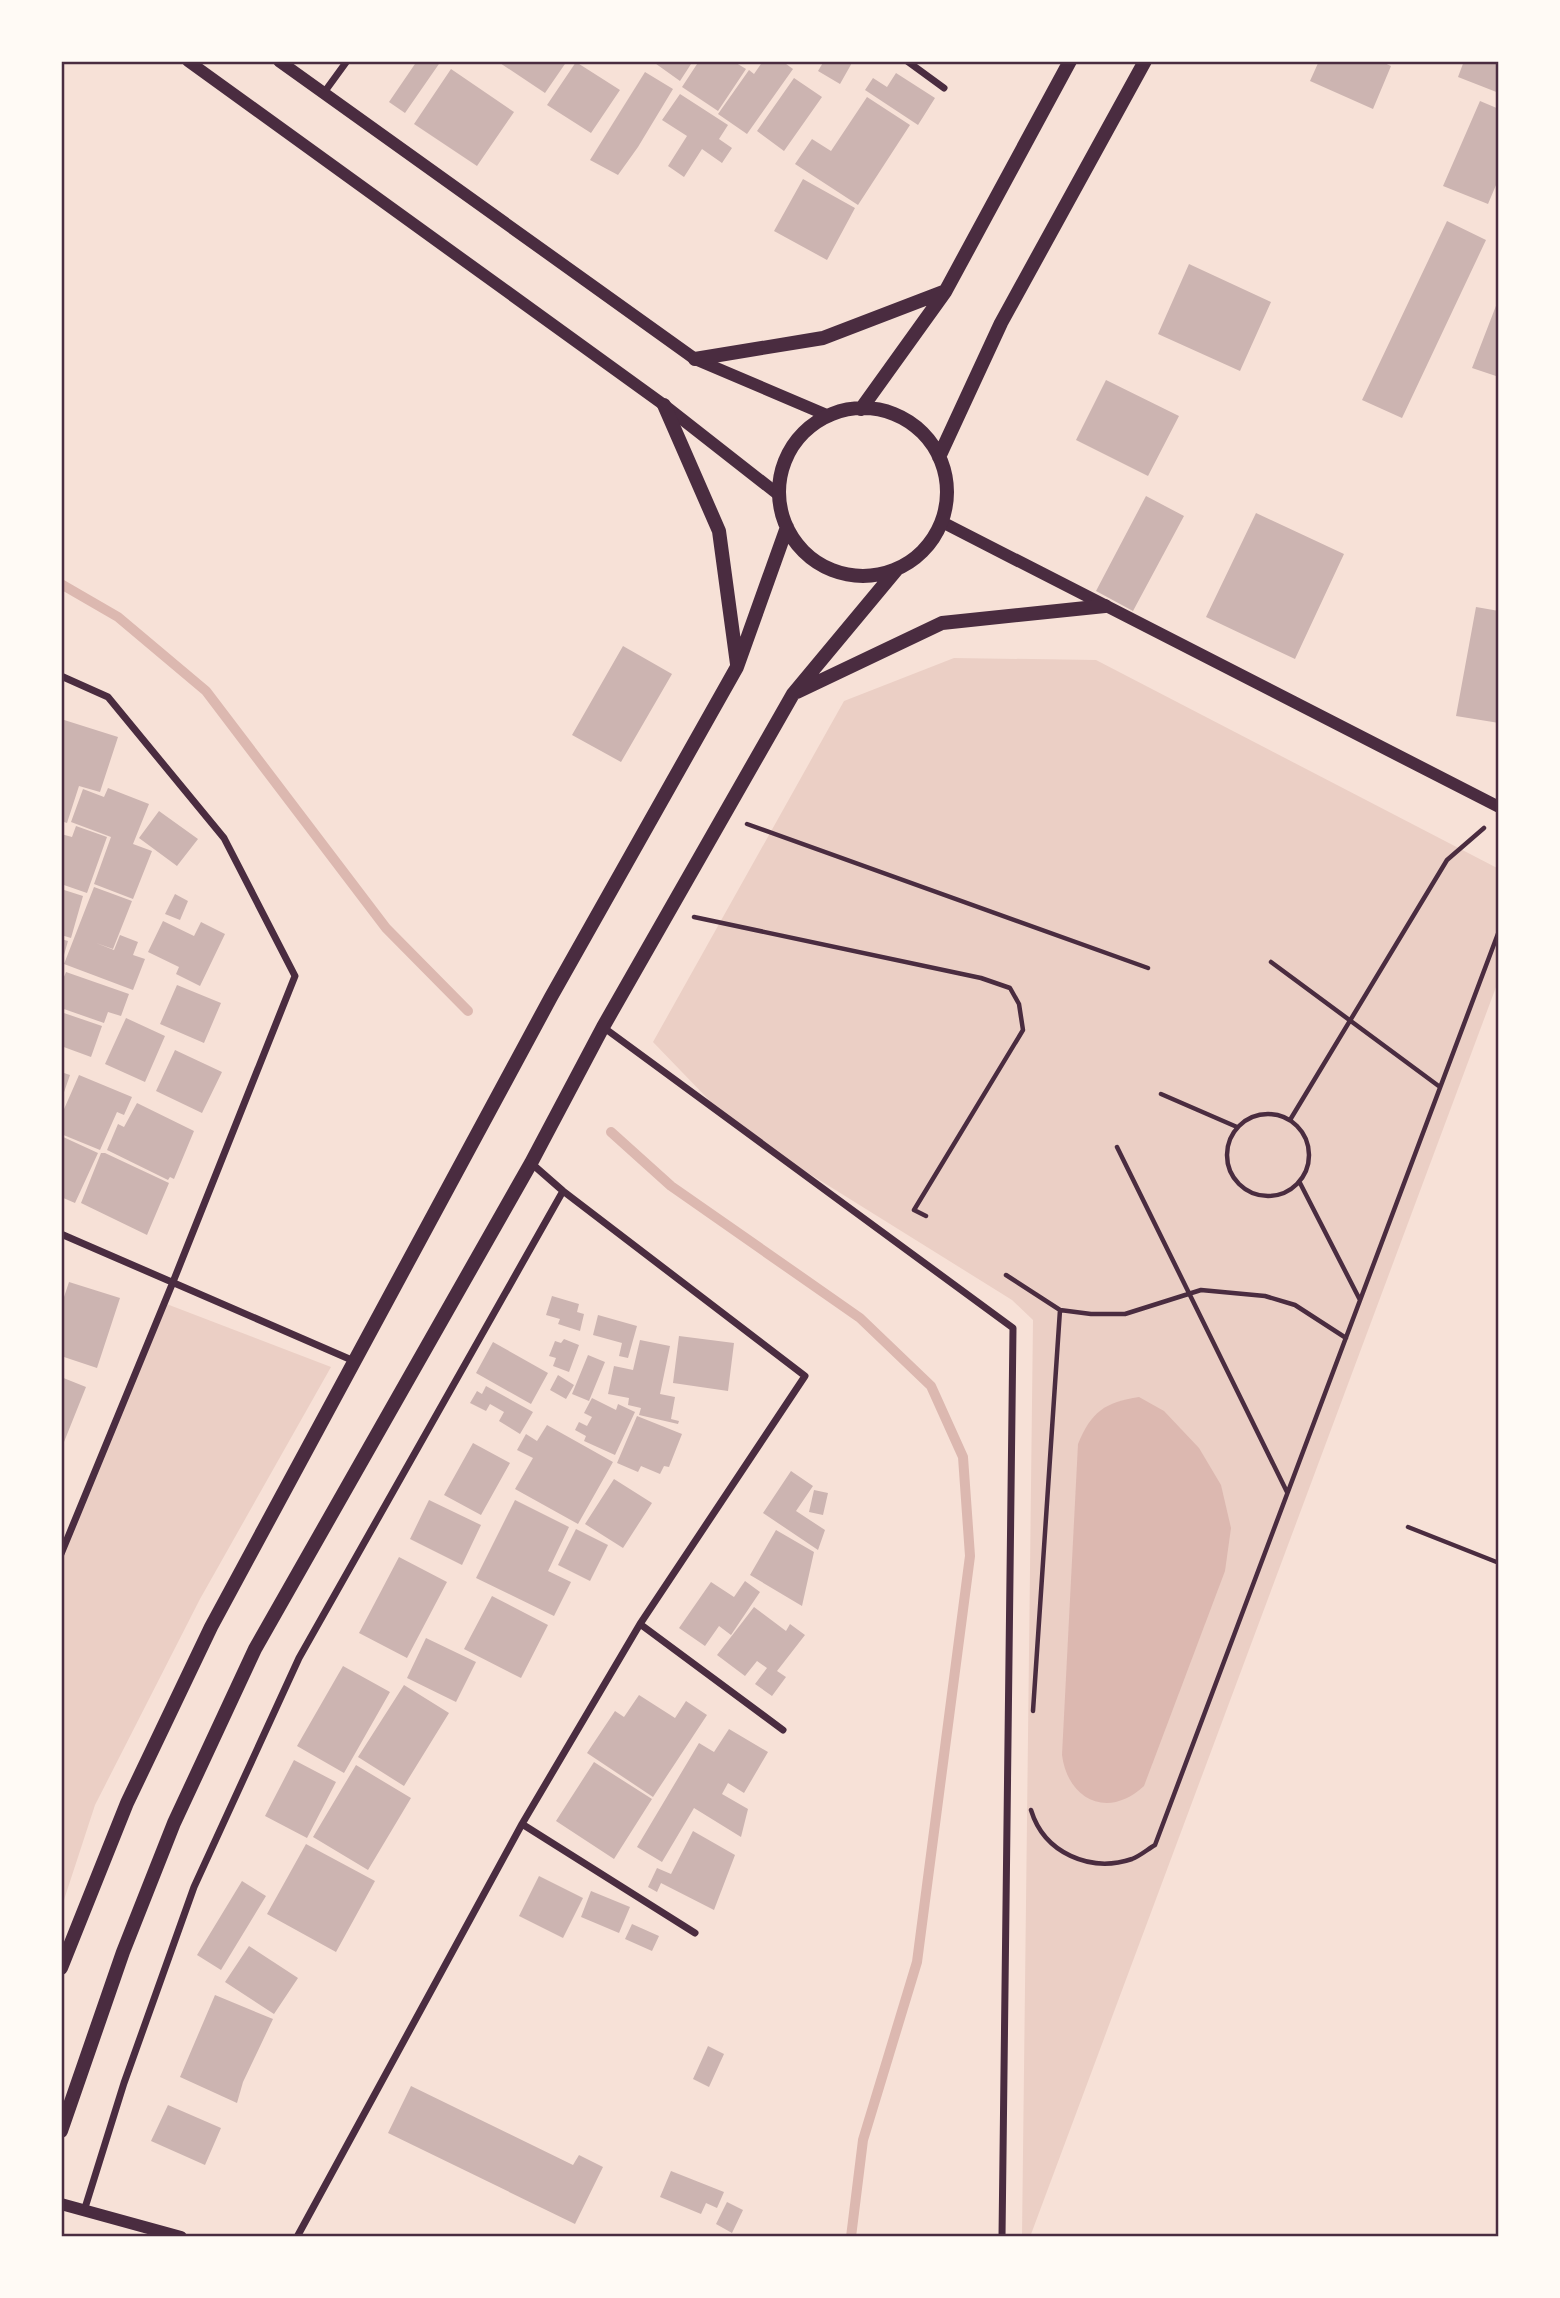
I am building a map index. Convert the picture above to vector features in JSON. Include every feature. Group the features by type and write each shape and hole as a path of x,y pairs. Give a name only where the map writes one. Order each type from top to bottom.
{"main road":[{"path":"861,409 945,292 1070,61"},
{"path":"939,457 1002,323 1146,61"},
{"path":"695,359 823,338 945,292"},
{"path":"664,405 719,531 737,667"},
{"path":"861,409 886,412 908,421 926,437 939,457 947,489 942,522 917,558 897,569 872,576 846,575 821,565 801,549 787,527 779,495 782,470 792,448 808,429 829,416 861,409"},
{"path":"61,1968 127,1802 211,1627 551,997 737,667 787,527"},
{"path":"61,2131 123,1952 174,1823 255,1649 793,694 897,569"},
{"path":"793,694 942,623 1105,606"}],"street":[{"path":"188,61 664,405 779,495"},
{"path":"279,61 695,359 829,416"},
{"path":"323,94 346,61"},
{"path":"907,61 944,88"},
{"path":"942,522 1499,807"},
{"path":"61,676 108,697 224,838 295,976 61,1554"},
{"path":"603,1027 1013,1328 1002,2237"},
{"path":"297,2237 522,1824 639,1624 805,1376 563,1191 531,1163"},
{"path":"84,2211 124,2082 194,1887 299,1658 563,1191"},
{"path":"61,1234 355,1361"},
{"path":"639,1624 783,1730"},
{"path":"522,1824 695,1933"},
{"path":"61,2204 181,2237"}],"path":[{"path":"723,816 1148,968"},
{"path":"1290,1120 1447,860 1488,824"},
{"path":"669,912 981,978 1010,988 1018,1004 1023,1030 914,1210 926,1216"},
{"path":"1031,1807 1034,1819 1047,1839 1065,1854 1088,1863 1112,1864 1135,1858 1155,1845 1499,931"},
{"path":"1271,962 1440,1087"},
{"path":"1161,1094 1237,1127"},
{"path":"1262,1114 1277,1114 1290,1120 1301,1130 1308,1142 1310,1157 1307,1171 1300,1183 1288,1192 1274,1196 1259,1196 1247,1191 1236,1181 1229,1168 1227,1154 1237,1127 1249,1118 1262,1114"},
{"path":"1117,1147 1287,1493"},
{"path":"1300,1183 1360,1300"},
{"path":"1006,1275 1060,1310 1091,1314 1125,1314 1201,1290 1265,1296 1295,1305 1346,1338"},
{"path":"1033,1713 1060,1310"},
{"path":"1408,1527 1499,1563"}],"shaded area":[{"path":"954,658 1096,660 1499,869 1499,979 1030,2237 1022,2237 1033,1320 1012,1300 736,1128 653,1042 844,701"},
{"path":"164,1303 331,1367 200,1599 95,1805 61,1909 61,1554"},
{"path":"1139,1397 1164,1411 1199,1448 1221,1485 1231,1528 1225,1571 1144,1786 1117,1802 1104,1803 1081,1794 1072,1784 1062,1755 1078,1444 1088,1424 1101,1410 1117,1402"}],"building":[{"path":"417,61 441,61 405,113 389,102"},
{"path":"497,61 567,61 545,93"},
{"path":"652,61 693,61 680,81"},
{"path":"699,61 733,61 746,69 718,111 682,87"},
{"path":"763,61 782,61 793,69 747,134 718,114 749,70 754,74"},
{"path":"824,61 853,61 840,84 818,71"},
{"path":"1319,61 1380,61 1391,66 1373,109 1310,81"},
{"path":"1464,61 1499,61 1499,93 1458,77"},
{"path":"576,62 620,90 591,133 547,105"},
{"path":"451,69 514,112 477,166 414,124"},
{"path":"645,72 673,89 618,175 590,160"},
{"path":"896,73 935,98 918,125 865,90 873,78 887,87"},
{"path":"794,78 822,97 784,151 757,131"},
{"path":"680,94 728,125 719,139 732,148 722,163 702,149 684,177 668,166 687,136 662,120"},
{"path":"867,97 910,125 858,205 795,164 812,139 831,151"},
{"path":"1480,101 1499,109 1499,178 1488,204 1443,186"},
{"path":"803,179 855,208 827,260 774,231"},
{"path":"1447,221 1486,240 1402,418 1362,400"},
{"path":"1189,264 1271,302 1240,371 1158,334"},
{"path":"1499,298 1499,377 1472,368"},
{"path":"1106,380 1179,416 1148,476 1076,440"},
{"path":"1146,496 1184,516 1133,611 1096,591"},
{"path":"1256,513 1344,554 1295,659 1206,617"},
{"path":"1476,607 1499,611 1499,723 1456,716"},
{"path":"623,646 672,674 621,762 572,735"},
{"path":"61,719 118,737 100,792 79,786 67,823 61,821"},
{"path":"108,788 149,804 133,844 152,851 133,899 94,884 111,837 71,822 83,789 104,797"},
{"path":"159,811 198,839 177,866 139,838"},
{"path":"76,826 107,837 87,893 61,884 61,834 72,837"},
{"path":"94,887 132,901 113,949 96,943 114,950 120,935 138,942 133,955 145,959 133,990 64,964"},
{"path":"61,889 83,896 71,938 61,935"},
{"path":"175,894 188,901 180,920 165,914"},
{"path":"163,921 194,936 201,922 225,934 200,986 176,974 179,967 148,952"},
{"path":"61,939 68,941 62,962 61,961"},
{"path":"66,972 129,994 121,1016 108,1012 104,1023 61,1008 61,984"},
{"path":"177,985 221,1003 204,1043 160,1024"},
{"path":"61,1012 102,1026 91,1057 61,1046"},
{"path":"126,1018 165,1036 145,1082 105,1064"},
{"path":"175,1050 222,1072 202,1113 156,1091"},
{"path":"61,1072 70,1075 62,1098 61,1098"},
{"path":"79,1075 132,1097 124,1115 117,1112 100,1150 61,1134 61,1116"},
{"path":"137,1103 194,1131 174,1179 170,1177 168,1180 107,1150 118,1124 124,1127"},
{"path":"61,1136 98,1153 75,1203 61,1197"},
{"path":"101,1153 169,1183 147,1235 81,1203"},
{"path":"69,1282 120,1298 97,1368 61,1356 61,1297 64,1297"},
{"path":"552,1296 579,1304 577,1312 584,1314 580,1331 558,1324 560,1319 546,1315"},
{"path":"598,1315 637,1326 628,1358 619,1356 622,1343 593,1335"},
{"path":"679,1336 734,1343 728,1391 673,1383"},
{"path":"564,1339 579,1345 569,1372 553,1366 556,1358 549,1356 555,1341 561,1343"},
{"path":"640,1340 670,1346 660,1394 675,1397 671,1419 679,1421 678,1424 639,1415 641,1408 628,1405 629,1398 608,1394 614,1366 633,1370"},
{"path":"493,1342 548,1373 531,1404 476,1373"},
{"path":"588,1355 605,1362 589,1401 572,1394"},
{"path":"558,1375 574,1385 566,1399 550,1390"},
{"path":"61,1377 86,1387 64,1442 61,1441"},
{"path":"486,1386 533,1412 520,1434 499,1421 504,1412 490,1404 486,1411 470,1403 477,1391 482,1394"},
{"path":"592,1398 616,1410 618,1404 635,1412 615,1455 584,1441 586,1436 575,1430 579,1422 587,1426 592,1417 584,1413"},
{"path":"637,1416 682,1434 669,1467 664,1466 660,1474 641,1466 638,1472 617,1463"},
{"path":"547,1425 613,1462 578,1524 515,1489 533,1458 517,1450 526,1434 537,1441"},
{"path":"473,1443 510,1463 481,1515 444,1495"},
{"path":"791,1471 813,1486 796,1511 825,1530 818,1550 763,1513"},
{"path":"614,1479 652,1503 623,1548 585,1524"},
{"path":"814,1490 828,1493 823,1515 809,1512"},
{"path":"429,1500 481,1525 462,1565 410,1539"},
{"path":"515,1500 569,1527 548,1571 571,1582 554,1616 476,1578"},
{"path":"576,1529 608,1545 590,1581 558,1565"},
{"path":"776,1530 814,1552 802,1606 750,1575"},
{"path":"399,1557 447,1582 407,1658 359,1633"},
{"path":"745,1581 760,1592 731,1635 719,1626 705,1646 679,1628 711,1582 734,1597"},
{"path":"492,1596 548,1625 521,1678 464,1649"},
{"path":"754,1607 786,1631 790,1624 805,1635 777,1671 786,1677 772,1696 755,1684 767,1668 757,1661 745,1676 717,1655"},
{"path":"426,1638 476,1662 456,1702 407,1678"},
{"path":"343,1666 390,1692 344,1773 297,1746"},
{"path":"404,1685 449,1713 404,1786 358,1757"},
{"path":"639,1695 675,1718 686,1701 707,1715 653,1797 587,1753 615,1711 624,1717"},
{"path":"729,1729 768,1752 744,1793 728,1783 722,1794 748,1809 741,1837 694,1808 662,1862 637,1847 699,1743 714,1752"},
{"path":"294,1760 336,1782 307,1838 265,1816"},
{"path":"594,1762 652,1799 614,1859 556,1821"},
{"path":"356,1765 411,1798 368,1870 313,1837"},
{"path":"693,1831 735,1855 714,1910 661,1883 657,1892 648,1887 657,1868 671,1874"},
{"path":"306,1844 375,1881 336,1952 267,1914"},
{"path":"539,1876 583,1898 563,1938 519,1916"},
{"path":"242,1881 266,1896 221,1970 197,1955"},
{"path":"591,1891 630,1907 619,1933 581,1917"},
{"path":"632,1924 659,1936 652,1951 625,1939"},
{"path":"249,1946 298,1978 274,2014 225,1982"},
{"path":"215,1995 273,2019 243,2082 237,2103 180,2077"},
{"path":"708,2046 724,2054 709,2087 693,2079"},
{"path":"411,2086 573,2165 579,2155 603,2167 575,2224 388,2133"},
{"path":"168,2105 221,2128 205,2165 151,2141"},
{"path":"671,2171 724,2192 717,2208 706,2203 701,2214 660,2197"},
{"path":"727,2202 743,2210 732,2233 716,2224"}],"waterway":[{"path":"61,584 118,617 206,691 386,928 468,1011"},
{"path":"611,1132 671,1186 860,1318 931,1386 963,1457 970,1556 917,1962 863,2140 851,2237"}]}
